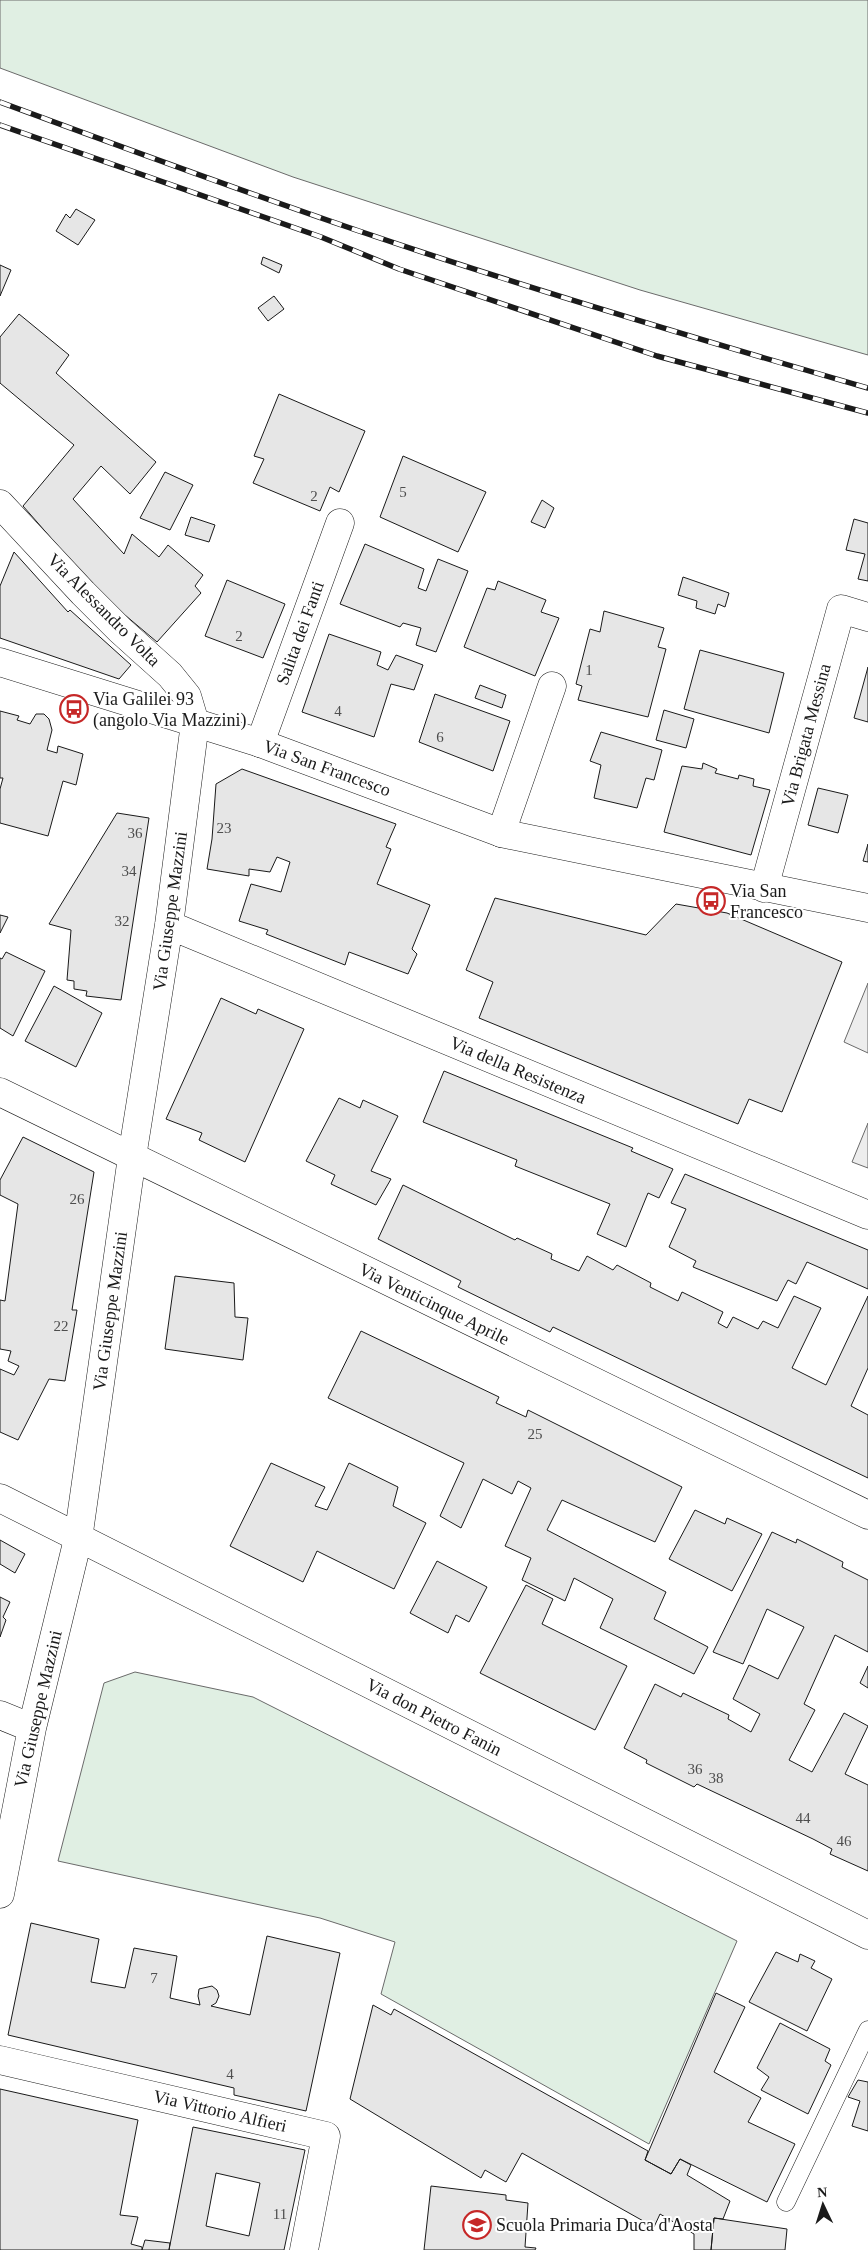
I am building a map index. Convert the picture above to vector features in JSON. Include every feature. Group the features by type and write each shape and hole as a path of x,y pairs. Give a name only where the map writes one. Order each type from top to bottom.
{"street":[{"name":"Via Alessandro Volta","path":"0,504 83,593 120,630 170,675 187,696 195,723"},
{"name":"Salita dei Fanti","path":"260,743 340,523"},
{"name":"Via Brigata Messina","path":"764,888 841,609 868,617"},
{"name":"Via San Francesco","path":"0,662 260,743 501,833 868,908"},
{"path":"501,833 552,686"},
{"name":"Via Giuseppe Mazzini","path":"0,1894 32,1728 78,1539 132,1157 169,925 195,723"},
{"name":"Via della Resistenza","path":"169,925 868,1215"},
{"name":"Via Venticinque Aprile","path":"0,1092 868,1515"},
{"name":"Via don Pietro Fanin","path":"0,1498 78,1539 868,1935"},
{"path":"0,1715 32,1728"},
{"name":"Via Vittorio Alfieri","path":"0,2060 326,2136 304,2250"}],"lane":[{"path":"786,2202 868,2030"}],"green space":[{"path":"0,0 868,0 868,355 640,290 293,177 0,68"},
{"path":"135,1672 253,1697 737,1941 649,2144 381,1994 395,1942 320,1918 58,1861 104,1683"}],"shaded area":[{"path":"868,983 868,1053 844,1042"},
{"path":"868,1123 868,1168 852,1162"}],"building":[{"path":"76,209 95,220 78,245 56,231 66,214 70,218"},
{"path":"263,257 282,265 279,273 261,264"},
{"path":"0,265 11,270 0,296"},
{"path":"274,296 284,309 268,321 258,308"},
{"path":"19,314 69,355 56,373 156,462 130,494 101,466 73,499 124,554 132,534 159,557 168,545 203,575 195,586 201,593 157,642 100,594 23,506 74,445 0,383 0,337"},
{"path":"279,394 365,431 339,492 330,487 320,511 253,483 264,459 254,456"},
{"path":"403,456 486,492 458,552 380,517"},
{"path":"165,472 193,485 170,530 140,518"},
{"path":"542,500 554,508 545,528 531,522"},
{"path":"191,517 215,525 209,542 185,535"},
{"path":"854,519 868,523 868,581 858,579 865,554 846,550"},
{"path":"365,544 424,569 418,588 426,591 438,559 468,571 436,652 416,645 421,628 403,623 400,627 340,604"},
{"path":"14,552 68,612 70,610 131,665 119,679 0,638 0,586"},
{"path":"683,577 729,593 725,607 718,604 715,614 696,608 697,601 678,595"},
{"path":"227,580 285,604 263,658 205,636"},
{"path":"498,581 546,600 541,612 559,618 535,676 464,647 487,588 495,590"},
{"path":"604,611 664,628 658,647 666,649 648,717 578,700 582,686 576,684 590,629 600,632"},
{"path":"329,634 381,652 377,665 388,670 396,655 423,665 414,690 391,684 374,737 302,712"},
{"path":"700,650 784,673 769,733 684,709"},
{"path":"868,667 868,722 854,718"},
{"path":"480,685 506,695 502,708 475,698"},
{"path":"435,694 510,721 493,771 419,742"},
{"path":"664,710 694,719 686,748 656,740"},
{"path":"0,711 19,716 17,720 30,724 36,714 44,714 49,719 52,730 47,750 57,753 58,746 83,754 76,785 63,781 48,836 0,823 0,789 3,778 0,778"},
{"path":"601,732 662,750 654,780 646,778 637,808 594,798 601,765 590,761"},
{"path":"703,763 717,769 715,773 738,779 739,775 754,779 753,786 770,790 751,855 664,832 682,766 702,769"},
{"path":"242,769 396,824 386,847 391,849 377,884 430,905 412,949 417,954 408,974 349,952 345,965 266,934 268,930 239,921 251,884 281,892 290,862 277,857 270,872 249,869 249,876 207,869 212,839 216,784"},
{"path":"818,788 848,795 838,833 808,825"},
{"path":"117,813 149,818 121,1000 86,996 87,991 74,989 74,981 67,980 71,930 49,924"},
{"path":"868,844 868,862 863,861"},
{"path":"495,898 646,935 676,904 727,913 842,962 782,1112 749,1099 738,1124 479,1018 493,982 466,970"},
{"path":"0,915 8,917 0,933"},
{"path":"6,952 45,971 13,1036 0,1028 0,958 2,959"},
{"path":"54,986 102,1013 76,1067 25,1041"},
{"path":"221,998 256,1014 258,1009 304,1029 245,1162 199,1140 202,1133 166,1119"},
{"path":"444,1071 633,1148 631,1151 673,1169 659,1198 648,1193 626,1247 597,1234 610,1204 515,1166 517,1160 423,1122"},
{"path":"339,1098 360,1108 363,1100 398,1116 371,1171 391,1179 376,1205 331,1184 335,1175 306,1161"},
{"path":"23,1137 94,1172 72,1310 77,1310 65,1381 49,1379 18,1440 0,1432 0,1369 14,1375 19,1366 8,1361 11,1351 0,1349 0,1300 5,1301 18,1204 0,1195 0,1180"},
{"path":"685,1174 868,1250 868,1289 807,1262 796,1284 788,1280 777,1301 693,1267 696,1261 669,1247 686,1209 671,1203"},
{"path":"403,1185 515,1240 517,1238 552,1254 551,1259 579,1271 587,1256 613,1270 617,1265 651,1283 650,1287 678,1301 682,1292 723,1312 718,1323 727,1328 733,1317 758,1329 763,1321 778,1328 794,1296 821,1308 792,1368 826,1385 868,1296 868,1368 851,1406 868,1415 868,1478 553,1327 550,1332 458,1287 461,1281 378,1239"},
{"path":"175,1276 234,1283 235,1317 248,1318 243,1360 165,1349"},
{"path":"361,1331 499,1397 496,1403 526,1417 528,1410 682,1487 655,1542 562,1500 547,1530 666,1592 654,1619 708,1647 694,1674 600,1628 613,1599 574,1578 565,1601 522,1580 531,1558 505,1546 531,1488 518,1481 512,1494 483,1479 461,1528 440,1516 464,1463 328,1398"},
{"path":"271,1463 325,1487 315,1506 327,1510 349,1463 398,1487 393,1506 426,1523 394,1589 317,1551 303,1582 230,1546"},
{"path":"695,1510 725,1524 727,1518 762,1534 732,1591 669,1559"},
{"path":"772,1532 796,1543 797,1539 843,1562 842,1567 868,1580 868,1652 835,1635 804,1704 815,1710 789,1760 812,1772 844,1713 868,1726 845,1774 868,1785 868,1871 830,1854 832,1849 813,1839 697,1784 694,1787 646,1763 647,1760 624,1748 655,1684 681,1697 683,1693 729,1715 728,1719 751,1732 760,1714 733,1699 749,1665 778,1679 804,1627 767,1609 743,1664 713,1652"},
{"path":"0,1540 25,1554 15,1573 0,1564"},
{"path":"437,1561 487,1587 469,1622 456,1615 448,1633 410,1613"},
{"path":"526,1585 553,1599 542,1624 627,1666 595,1730 480,1673"},
{"path":"0,1597 10,1602 3,1617 6,1620 0,1637"},
{"path":"868,1666 868,1688 860,1683"},
{"path":"31,1923 99,1939 91,1982 125,1988 134,1948 177,1956 170,1998 200,2005 199,1989 212,1986 217,1990 219,1996 216,2003 211,2006 250,2015 267,1936 340,1953 306,2111 234,2095 234,2088 8,2035"},
{"path":"776,1952 798,1962 800,1954 815,1961 811,1968 832,1979 807,2031 749,2002"},
{"path":"716,1993 745,2007 714,2072 761,2098 748,2122 795,2144 767,2202 680,2159 671,2174 645,2160"},
{"path":"373,2005 391,2015 394,2009 648,2151 645,2160 671,2174 680,2159 691,2165 687,2175 730,2201 723,2219 714,2218 711,2250 694,2250 694,2234 660,2214 654,2227 522,2153 506,2182 485,2170 481,2178 350,2099"},
{"path":"780,2023 830,2049 825,2061 831,2065 808,2114 761,2090 769,2077 757,2068"},
{"path":"858,2080 868,2082 868,2131 852,2126 860,2101 848,2097"},
{"path":"0,2089 138,2120 120,2215 138,2217 131,2244 142,2247 142,2250 0,2250"},
{"path":"193,2127 305,2150 284,2250 169,2250","holes":["216,2173 260,2183 249,2236 206,2226"]},
{"name":"Scuola Primaria Duca d'Aosta","path":"431,2186 506,2195 506,2200 528,2203 525,2247 536,2248 535,2250 424,2250"},
{"name":"Scuola Primaria Duca d'Aosta","path":"714,2218 787,2229 785,2250 711,2250"},
{"path":"145,2240 170,2243 169,2250 142,2250"}],"railway":[{"path":"0,102 224,184 485,273 868,388"},
{"path":"0,125 321,237 399,269 657,356 868,413"}],"place":[{"name":"Via Galilei 93 (angolo Via Mazzini)","path":"74,709"},
{"name":"Via San Francesco","path":"711,901"},
{"name":"Scuola Primaria Duca d'Aosta","path":"477,2225"}]}
